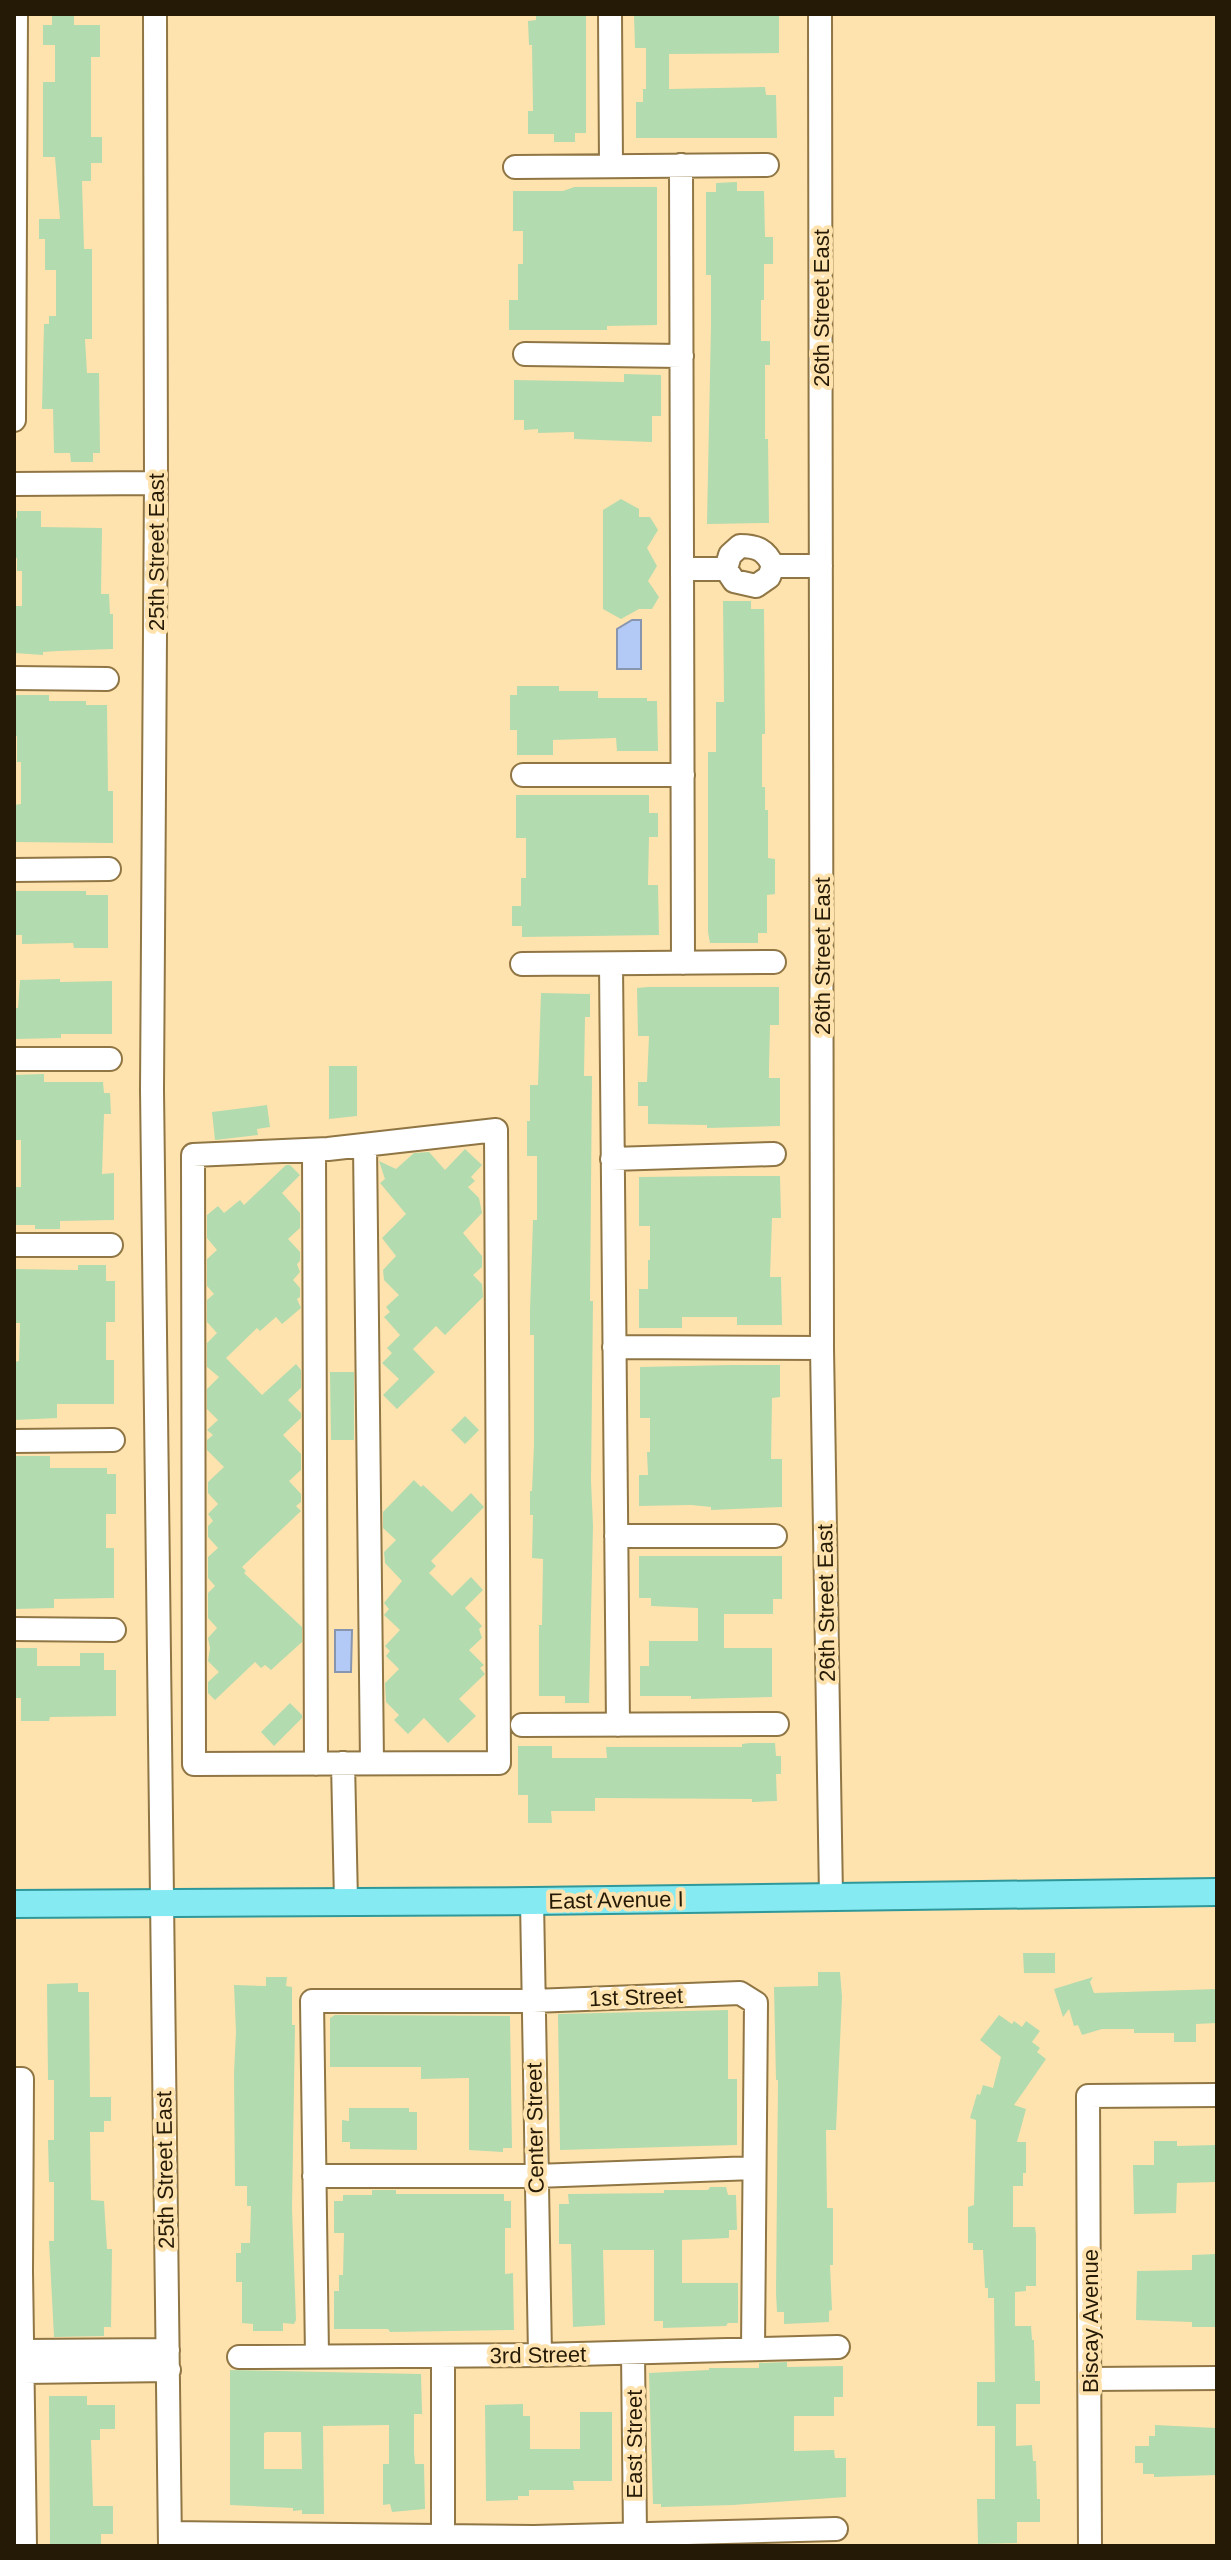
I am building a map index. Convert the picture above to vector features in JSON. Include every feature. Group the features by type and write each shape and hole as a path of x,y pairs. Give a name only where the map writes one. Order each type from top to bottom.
{"main road":[{"name":"East Avenue I","path":"14,1904 1217,1892"}],"street":[{"path":"14,420 16,14"},
{"name":"25th Street East","path":"155,14 152,1090 170,2539"},
{"path":"610,14 611,165"},
{"name":"26th Street East","path":"820,14 822,1348 831,1897"},
{"path":"681,165 683,963"},
{"path":"515,167 767,165"},
{"path":"525,354 682,356"},
{"path":"14,484 156,483"},
{"path":"682,569 726,569 730,555 740,546 755,546 768,555 773,566 821,566"},
{"path":"14,678 107,679"},
{"path":"523,775 683,775"},
{"path":"14,870 109,869"},
{"path":"522,964 774,962"},
{"path":"611,964 618,1725"},
{"path":"14,1059 110,1059"},
{"path":"496,1130 499,1763 194,1764 193,1155 314,1150 496,1130"},
{"path":"365,1145 372,1763"},
{"path":"314,1150 316,1764"},
{"path":"612,1159 774,1154"},
{"path":"14,1245 111,1245"},
{"path":"614,1347 822,1348"},
{"path":"14,1441 113,1440"},
{"path":"616,1536 775,1536"},
{"path":"14,1629 114,1630"},
{"path":"522,1725 777,1724"},
{"path":"343,1763 346,1901"},
{"name":"Center Street","path":"532,1901 540,2355"},
{"name":"1st Street","path":"314,2176 312,2001 533,2001 740,1993 756,2003 754,2168"},
{"path":"18,2079 18,2271 24,2361 25,2546"},
{"name":"Biscay Avenue","path":"1090,2546 1088,2096 1217,2095"},
{"path":"317,2356 314,2176 536,2176 754,2168 753,2349"},
{"name":"3rd Street","path":"239,2357 540,2355 838,2347"},
{"name":"East Street","path":"633,2353 635,2534"},
{"path":"443,2356 443,2535"},
{"path":"24,2361 168,2360"},
{"path":"1091,2379 1217,2378"},
{"path":"170,2539 443,2535 534,2541 635,2534 836,2529"}],"water":[{"path":"632,620 641,620 641,669 617,669 617,629"},
{"path":"335,1630 352,1630 351,1672 335,1672"}],"building":[{"path":"52,14 74,14 74,25 100,25 100,57 91,57 91,137 102,137 102,163 91,163 91,181 82,181 84,249 92,249 92,339 85,339 87,373 99,373 100,453 93,453 93,462 71,462 70,453 54,453 53,409 42,409 44,324 49,324 49,316 56,316 56,270 45,270 45,239 39,239 39,219 60,219 55,157 43,157 43,82 55,82 55,45 43,45 43,25 52,25"},
{"path":"536,14 586,14 586,133 575,133 575,142 554,142 554,134 528,134 528,111 533,111 532,45 529,45 528,21 536,20"},
{"path":"634,14 779,14 779,53 669,54 669,89 765,87 766,95 776,95 777,138 636,138 636,102 643,102 643,89 646,89 646,48 635,48"},
{"path":"737,182 737,191 764,191 765,237 773,237 773,264 764,264 764,300 761,300 761,341 770,341 770,365 765,365 769,523 707,524 711,275 706,275 706,192 716,192 716,183"},
{"path":"574,187 657,187 657,325 607,326 607,330 509,330 509,300 518,300 518,264 523,264 523,231 513,231 513,191 563,191"},
{"path":"624,374 661,375 661,416 652,416 652,442 574,439 574,432 538,433 538,429 524,430 524,420 514,420 514,380 624,382"},
{"path":"621,499 639,509 639,517 650,517 658,530 647,548 657,566 648,581 659,597 652,609 639,609 621,619 603,609 603,510"},
{"path":"17,511 41,511 41,527 102,528 101,594 109,594 110,614 113,614 113,649 43,652 43,655 15,653 14,606 22,606 22,571 17,571 17,558 14,558 14,518 17,518"},
{"path":"723,601 751,601 751,609 764,609 765,734 762,734 762,787 765,787 765,810 768,810 768,858 775,859 775,894 767,895 767,933 758,933 758,943 710,943 708,932 708,752 716,752 716,702 724,702"},
{"path":"517,686 559,686 559,691 598,691 598,698 647,698 647,701 657,701 658,751 617,751 616,738 553,740 553,755 517,755 517,730 510,730 510,695 517,695"},
{"path":"49,695 49,701 86,701 86,705 107,705 108,791 113,791 113,843 14,842 14,805 21,804 21,762 17,762 17,736 14,736 14,696"},
{"path":"516,795 649,795 649,813 658,813 658,837 649,837 648,885 658,885 659,935 522,937 522,926 512,926 512,906 521,906 521,878 526,878 526,838 516,838"},
{"path":"14,891 86,891 86,895 108,895 108,948 74,948 73,943 22,944 22,935 14,935"},
{"path":"60,979 60,982 112,981 112,1034 61,1034 61,1038 14,1039 14,1008 18,1008 20,980"},
{"path":"779,987 779,1025 770,1025 769,1078 780,1078 780,1126 707,1128 707,1125 648,1124 648,1106 638,1106 638,1082 647,1082 649,1036 638,1036 637,988"},
{"path":"541,993 590,994 590,1017 585,1017 584,1076 592,1076 590,1301 593,1301 593,1526 589,1703 565,1703 565,1696 539,1696 543,1559 532,1558 533,1515 530,1515 534,1445 534,1335 530,1335 530,1311 533,1220 537,1220 537,1156 527,1156 527,1121 530,1121 530,1085 538,1085"},
{"path":"329,1066 357,1066 357,1116 329,1119"},
{"path":"44,1074 44,1082 103,1082 104,1093 110,1093 111,1114 104,1114 102,1174 114,1173 114,1220 60,1221 60,1229 14,1225 14,1187 21,1187 21,1140 14,1140 14,1075"},
{"path":"267,1105 270,1127 257,1129 258,1135 215,1140 212,1112"},
{"path":"465,1149 482,1165 471,1177 475,1181 468,1187 479,1198 482,1213 463,1233 482,1256 482,1267 473,1275 482,1284 483,1297 445,1335 436,1326 413,1349 435,1372 397,1409 383,1395 399,1379 382,1363 392,1353 387,1348 400,1335 384,1317 390,1312 386,1307 399,1295 384,1280 383,1270 396,1256 382,1238 406,1214 380,1183 385,1179 379,1161 396,1169 414,1153 429,1152 445,1170"},
{"path":"286,1165 300,1175 282,1193 300,1213 300,1228 288,1239 300,1252 297,1264 300,1272 293,1280 300,1288 297,1299 301,1308 282,1324 276,1317 260,1331 257,1328 226,1358 262,1395 296,1364 301,1370 301,1388 288,1400 301,1413 301,1418 283,1435 301,1454 301,1470 289,1481 301,1494 301,1502 296,1506 301,1511 242,1567 246,1571 244,1573 302,1627 302,1642 271,1670 265,1665 261,1668 255,1662 215,1700 208,1693 208,1682 219,1672 208,1661 208,1638 217,1628 208,1618 208,1593 215,1586 208,1578 208,1557 218,1548 208,1537 208,1526 213,1521 208,1514 218,1504 208,1493 208,1482 224,1467 207,1450 207,1440 213,1435 207,1430 218,1420 207,1409 207,1389 219,1377 207,1367 207,1343 217,1333 207,1322 207,1300 214,1294 207,1286 207,1259 217,1250 207,1238 207,1215 218,1206 224,1213 240,1200 244,1205"},
{"path":"780,1176 781,1218 772,1218 770,1277 781,1277 782,1325 737,1325 737,1317 682,1317 682,1328 639,1328 639,1289 648,1289 650,1226 639,1226 639,1177"},
{"path":"78,1265 106,1265 106,1281 115,1281 115,1322 106,1322 106,1360 114,1360 114,1404 57,1404 57,1418 14,1420 14,1362 19,1361 20,1323 14,1323 14,1269 78,1270"},
{"path":"780,1365 780,1397 772,1398 771,1459 782,1459 782,1507 711,1510 711,1507 691,1505 639,1506 639,1475 648,1475 647,1452 650,1452 650,1418 640,1418 640,1367"},
{"path":"330,1372 354,1372 354,1440 331,1440"},
{"path":"465,1416 479,1430 465,1444 451,1430"},
{"path":"14,1456 50,1456 50,1468 107,1468 107,1474 116,1474 116,1514 106,1514 106,1548 114,1548 114,1598 54,1599 54,1608 14,1609"},
{"path":"414,1480 452,1512 471,1493 484,1507 431,1561 436,1566 429,1573 452,1596 471,1577 483,1590 465,1608 482,1626 479,1629 482,1638 469,1650 484,1665 480,1668 485,1674 459,1699 476,1716 448,1743 424,1718 408,1734 394,1720 399,1715 386,1702 385,1683 399,1669 386,1656 390,1651 385,1646 400,1630 384,1615 389,1609 384,1603 402,1581 385,1563 384,1552 396,1540 383,1528 383,1512"},
{"path":"639,1556 782,1556 782,1599 773,1599 773,1614 724,1614 724,1648 772,1648 772,1697 691,1699 691,1696 640,1696 640,1666 649,1666 649,1641 698,1641 698,1608 651,1606 651,1598 639,1598"},
{"path":"14,1648 37,1648 37,1666 80,1666 80,1653 104,1653 104,1670 116,1670 116,1716 50,1717 49,1721 21,1721 21,1698 14,1698"},
{"path":"290,1703 302,1718 274,1746 261,1732"},
{"path":"775,1743 776,1756 781,1756 781,1774 776,1774 777,1801 595,1798 595,1811 551,1811 552,1823 528,1823 528,1795 518,1795 518,1746 552,1746 552,1758 607,1758 606,1747 742,1747 742,1744"},
{"path":"1023,1953 1055,1953 1055,1973 1024,1973"},
{"path":"818,1972 840,1972 842,1997 836,2130 826,2130 827,2208 833,2208 833,2265 830,2265 832,2310 829,2311 829,2322 784,2324 784,2312 777,2312 776,2293 778,2080 774,1987 818,1986"},
{"path":"266,1977 287,1977 286,1986 292,1987 292,2025 295,2025 292,2209 296,2320 294,2324 283,2323 283,2331 253,2331 253,2324 242,2323 242,2282 236,2282 236,2253 241,2253 241,2243 250,2243 251,2206 247,2206 247,2186 235,2186 234,1985 266,1986"},
{"path":"1093,1977 1090,1982 1094,1993 1217,1989 1217,2023 1196,2024 1196,2042 1174,2042 1174,2033 1134,2033 1134,2029 1102,2029 1082,2035 1078,2025 1074,2026 1069,2009 1063,2017 1054,1989"},
{"path":"78,1983 78,1992 89,1992 90,2097 111,2097 111,2121 104,2121 104,2132 90,2132 91,2200 104,2201 107,2249 112,2249 111,2327 104,2327 104,2336 54,2337 49,2241 54,2241 54,2182 49,2182 48,2140 54,2140 54,2080 48,2080 47,1984"},
{"path":"728,2010 728,2079 737,2079 737,2145 560,2150 558,2014"},
{"path":"335,2015 510,2016 512,2148 503,2148 503,2152 469,2150 469,2078 421,2079 421,2067 330,2067 330,2018"},
{"path":"999,2015 1022,2027 1026,2021 1040,2031 1032,2042 1040,2048 1037,2052 1046,2059 1014,2105 1026,2109 1017,2142 1026,2142 1026,2173 1023,2173 1023,2186 1013,2186 1013,2227 1035,2227 1036,2235 1036,2286 1026,2286 1026,2291 1015,2292 1015,2326 1031,2326 1035,2381 1040,2381 1040,2404 1016,2404 1016,2446 1032,2445 1040,2522 1017,2522 1017,2543 978,2544 977,2499 995,2499 995,2426 977,2426 977,2382 995,2382 994,2298 988,2298 988,2288 985,2288 983,2250 973,2250 973,2243 968,2243 968,2207 974,2205 976,2120 970,2118 983,2085 993,2088 1001,2057 980,2040"},
{"path":"349,2108 409,2108 409,2112 417,2112 417,2150 350,2149 350,2142 342,2142 342,2120 349,2121"},
{"path":"1154,2141 1177,2141 1177,2146 1217,2145 1217,2182 1177,2183 1176,2213 1134,2214 1133,2165 1154,2165"},
{"path":"710,2187 726,2187 728,2195 736,2195 737,2230 729,2230 729,2238 682,2240 682,2283 738,2283 738,2323 663,2328 663,2321 654,2321 654,2250 603,2250 605,2325 573,2327 571,2244 559,2244 559,2204 569,2204 568,2194 664,2193 664,2190 708,2190"},
{"path":"372,2190 396,2190 396,2194 504,2194 504,2201 511,2201 511,2228 505,2228 505,2274 513,2273 514,2330 390,2332 388,2329 334,2329 334,2291 339,2291 339,2275 343,2275 344,2233 334,2233 334,2201 343,2201 343,2195 372,2195"},
{"path":"1217,2254 1216,2327 1192,2327 1192,2322 1136,2320 1137,2271 1192,2270 1192,2255"},
{"path":"787,2362 787,2367 843,2366 843,2397 834,2397 834,2416 794,2416 794,2451 834,2450 835,2458 846,2458 846,2497 733,2505 661,2507 661,2504 653,2504 649,2373 759,2368 759,2363"},
{"path":"230,2370 421,2374 422,2414 414,2414 414,2452 415,2464 424,2464 425,2509 392,2512 390,2504 383,2505 383,2464 389,2464 389,2425 323,2426 324,2514 302,2514 302,2510 293,2511 293,2508 230,2505","holes":["301,2432 302,2469 264,2469 264,2433"]},
{"path":"49,2396 87,2396 87,2405 115,2405 115,2429 100,2429 100,2440 91,2440 93,2506 113,2506 113,2534 101,2534 101,2544 50,2544"},
{"path":"523,2404 523,2416 530,2416 530,2449 580,2449 580,2412 612,2412 612,2481 573,2481 574,2490 529,2490 529,2496 518,2496 518,2500 486,2501 485,2405"},
{"path":"1155,2425 1217,2428 1217,2475 1154,2477 1154,2474 1143,2474 1143,2463 1135,2463 1135,2446 1149,2446 1149,2436 1155,2436"}]}
